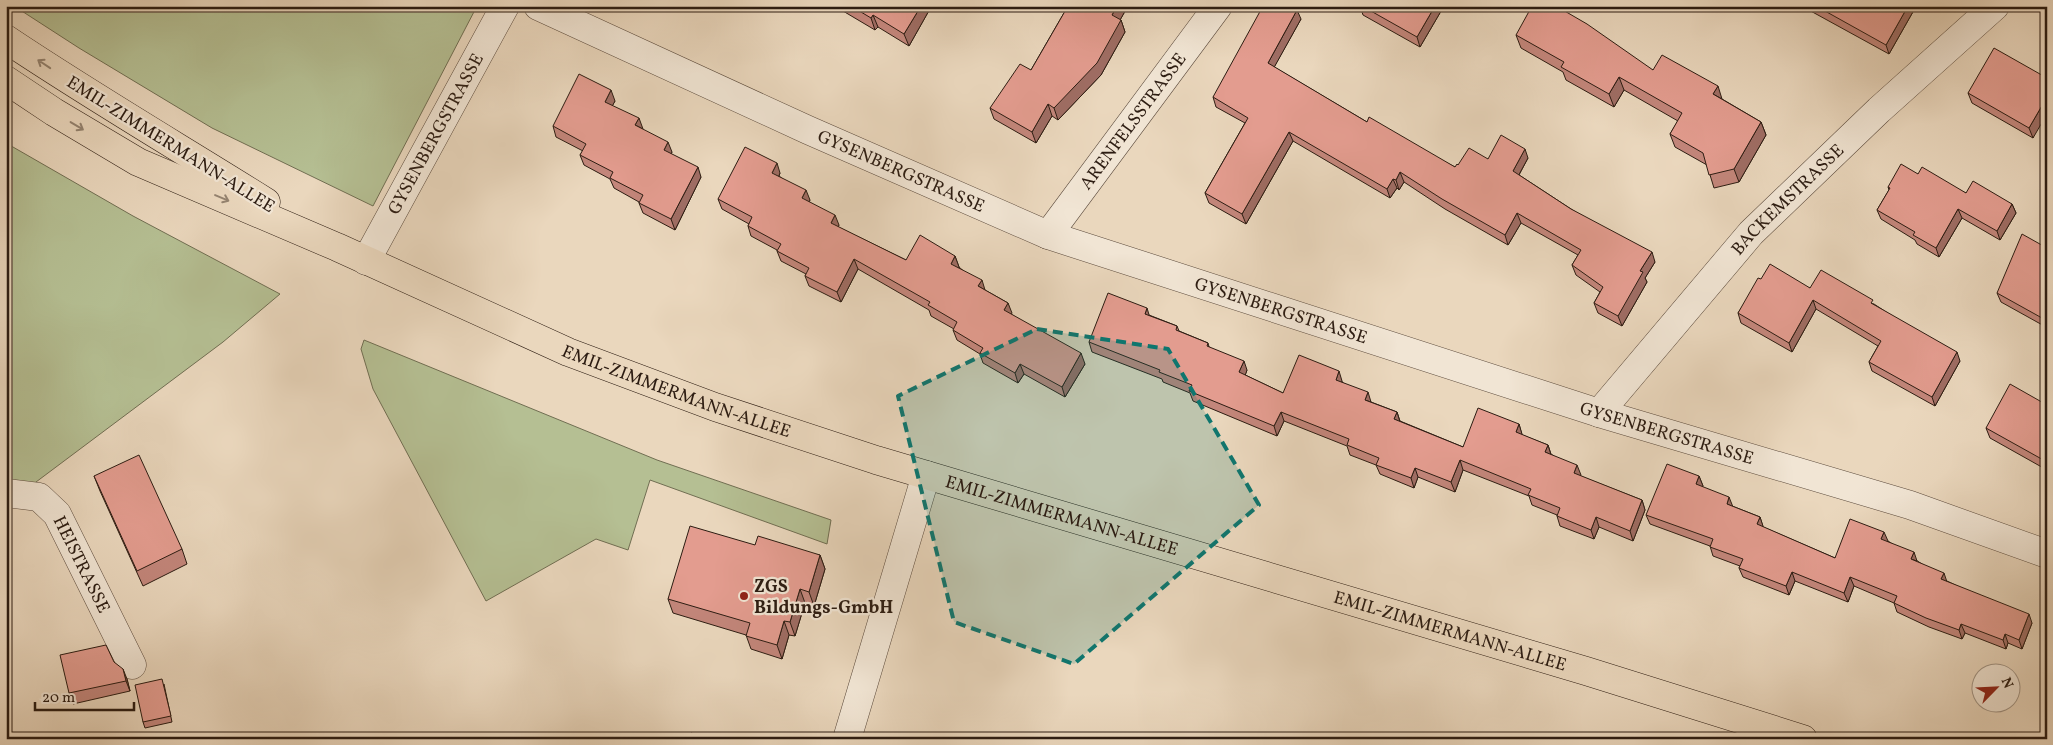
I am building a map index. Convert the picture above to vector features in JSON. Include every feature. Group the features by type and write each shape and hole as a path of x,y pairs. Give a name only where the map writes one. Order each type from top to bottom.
{"main road":[{"name":"EMIL-ZIMMERMANN-ALLEE","path":"6,39 66,80 154,131 337,247"},
{"name":"EMIL-ZIMMERMANN-ALLEE","path":"6,80 54,112 138,162 337,247 578,356 715,407 926,475 1586,671 1803,739"}],"street":[{"name":"GYSENBERGSTRASSE","path":"366,261 505,6"},
{"name":"GYSENBERGSTRASSE","path":"538,6 808,130 1048,235 1599,413 1910,505 2047,554"},
{"name":"ARENFELSSTRASSE","path":"1048,235 1218,6"},
{"name":"BACKEMSTRASSE","path":"1599,413 1751,232 1879,110 1995,6"},
{"path":"847,739 926,475"},
{"name":"HEISTRASSE","path":"6,493 39,497 57,514 132,665"}],"highlighted area":[{"path":"1037,329 1168,349 1259,505 1074,664 954,622 898,396"}],"green space":[{"path":"14,6 477,6 373,206 212,128 79,48"},
{"path":"6,143 133,216 280,294 223,342 32,485 6,481"},
{"path":"364,340 657,460 831,520 827,544 650,480 628,550 596,539 486,601 373,389 361,349"}],"building":[{"path":"851,6 921,6 904,34 873,15 871,18"},
{"path":"1068,6 1117,6 1112,15 1121,20 1097,63 1054,108 1048,104 1032,132 990,108 1020,64 1031,70"},
{"path":"1263,6 1291,6 1297,10 1268,63 1367,122 1369,117 1455,167 1469,148 1488,159 1501,135 1525,149 1513,171 1571,209 1652,252 1640,271 1643,272 1618,316 1594,303 1603,287 1572,265 1581,250 1517,213 1505,235 1442,199 1400,172 1396,180 1393,179 1387,189 1289,132 1242,214 1205,193 1248,118 1213,97"},
{"path":"1362,6 1435,6 1417,37"},
{"path":"1532,6 1556,6 1587,24 1653,70 1662,55 1718,86 1713,94 1761,122 1734,169 1709,175 1703,153 1670,134 1682,113 1619,77 1609,94 1561,67 1564,62 1516,35"},
{"path":"1816,6 1908,6 1886,45"},
{"path":"1994,48 2047,78 2047,97 2029,128 1968,93"},
{"path":"579,74 611,90 605,102 639,118 635,125 668,142 664,150 698,167 671,219 639,203 643,195 610,178 613,172 580,155 586,144 553,126"},
{"path":"745,147 777,163 772,173 806,190 802,198 835,215 831,223 906,260 920,235 955,256 951,264 982,280 978,286 1008,303 1004,310 1081,353 1062,387 1020,364 1015,373 980,353 983,348 953,330 957,322 928,305 930,302 854,259 837,292 805,276 809,268 777,251 781,244 748,226 752,217 718,199"},
{"path":"1901,164 1918,174 1922,167 1966,193 1973,181 2012,204 1997,231 1958,209 1936,248 1913,235 1915,232 1877,210"},
{"path":"2022,234 2047,248 2047,310 2042,318 1997,293"},
{"path":"1770,264 1810,288 1821,270 1873,300 1871,303 1957,352 1932,397 1869,362 1881,341 1813,300 1789,343 1738,313 1758,278 1761,279"},
{"path":"1108,293 1147,308 1145,314 1177,326 1176,330 1208,343 1207,346 1244,361 1239,372 1283,393 1299,355 1339,371 1336,380 1368,392 1365,400 1397,412 1394,419 1463,447 1478,408 1519,424 1516,432 1548,445 1545,452 1577,465 1574,473 1642,500 1630,531 1596,517 1591,530 1557,516 1560,508 1528,495 1531,489 1460,460 1451,482 1415,468 1411,478 1376,465 1379,458 1347,445 1349,439 1281,412 1274,426 1189,391 1192,385 1159,372 1160,370 1089,342"},
{"path":"2010,384 2047,405 2047,462 1986,428"},
{"path":"139,455 182,549 137,571 94,476"},
{"path":"1667,464 1699,476 1696,484 1729,497 1727,504 1760,517 1757,524 1835,558 1850,519 1884,532 1881,539 1914,552 1911,559 1944,573 1941,579 2029,614 2019,640 2005,634 2003,640 1961,624 1959,630 1926,618 1894,603 1897,596 1850,577 1844,593 1792,572 1786,586 1739,568 1743,559 1710,547 1713,539 1646,515"},
{"path":"690,526 755,545 758,536 820,555 809,592 800,589 790,622 784,621 777,645 746,636 750,623 668,599"},
{"path":"106,645 114,662 123,669 126,681 69,693 60,655"},
{"path":"162,679 171,716 143,722 135,685"},
{"path":"691,733 711,739 689,739"}],"place":[{"name":"ZGS Bildungs-GmbH","path":"744,596"}]}
